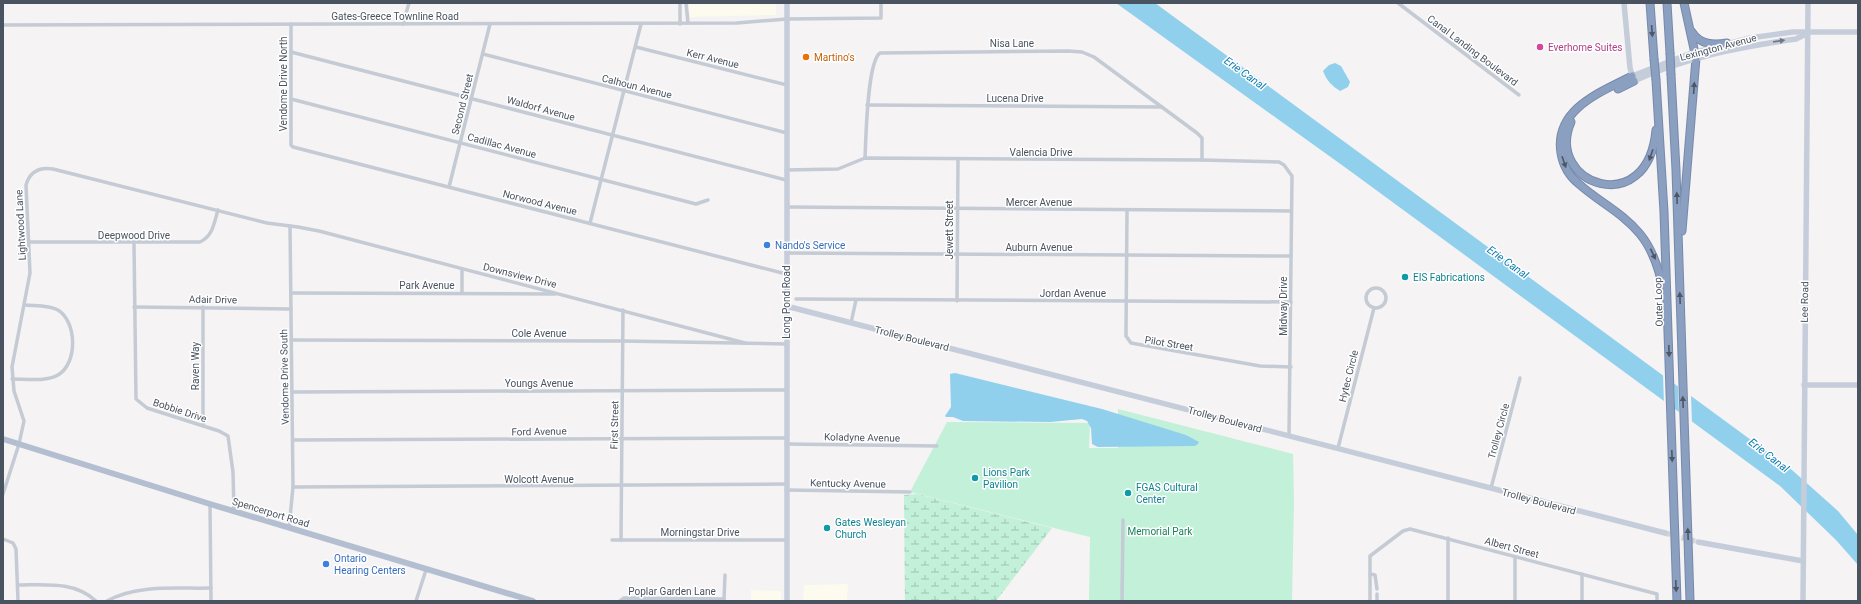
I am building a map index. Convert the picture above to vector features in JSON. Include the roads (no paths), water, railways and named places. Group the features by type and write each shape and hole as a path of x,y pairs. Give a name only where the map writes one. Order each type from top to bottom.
{"highway":[{"name":"Outer Loop","path":"1650,3 1664,204 1677,601"},
{"path":"1667,3 1680,279 1690,601"},
{"path":"1680,279 1696,55 1684,3"},
{"path":"1691,29 1695,36 1703,42 1713,44 1727,43"},
{"path":"1633,79 1590,103 1580,110 1573,119 1568,131 1567,145 1571,161 1581,173 1593,181 1611,185 1626,182 1640,173 1648,162 1654,145 1657,102"},
{"path":"1633,79 1589,99 1575,109 1564,129 1561,151 1565,165 1574,180 1626,219 1647,244 1660,273 1668,328"}],"main road":[{"name":"Spencerport Road","path":"3,439 210,504 533,601"}],"street":[{"path":"403,24 409,3"},
{"path":"680,3 680,24"},
{"path":"686,3 688,24"},
{"name":"Long Pond Road","path":"786,3 787,601"},
{"name":"Gates-Greece Townline Road","path":"3,25 737,23 787,18 881,18 881,3"},
{"name":"Canal Landing Boulevard","path":"1398,3 1519,95"},
{"path":"1624,3 1630,68 1633,79"},
{"name":"Lee Road","path":"1803,601 1808,3"},
{"name":"Vendome Drive North","path":"291,24 291,144"},
{"name":"Second Street","path":"449,187 490,24"},
{"path":"590,223 641,24"},
{"name":"Lexington Avenue","path":"1633,79 1727,43 1786,32 1858,32"},
{"name":"Lexington Avenue","path":"1696,55 1796,39 1808,33"},
{"name":"Kerr Avenue","path":"636,47 787,85"},
{"name":"Nisa Lane","path":"865,158 868,105 875,59 880,53 1068,51 1082,52 1094,57 1202,138 1202,160"},
{"name":"Waldorf Avenue","path":"291,52 786,180"},
{"name":"Calhoun Avenue","path":"483,54 787,133"},
{"name":"Cadillac Avenue","path":"291,99 696,204 708,200"},
{"name":"Lucena Drive","path":"868,105 1162,107"},
{"name":"Norwood Avenue","path":"291,144 293,147 786,274"},
{"name":"Valencia Drive","path":"786,170 838,169 865,158 1202,160 1273,161 1284,165 1292,176"},
{"name":"Jewett Street","path":"957,301 958,159"},
{"name":"Lightwood Lane","path":"3,494 19,444 24,421 12,379 12,367 30,273 30,242 26,185 32,173 41,168 53,169 267,223 290,226"},
{"name":"Midway Drive","path":"1289,436 1291,367 1292,176"},
{"name":"Mercer Avenue","path":"786,207 1128,211 1291,211"},
{"name":"Deepwood Drive","path":"30,242 134,244 200,242 207,239 210,235 218,210"},
{"name":"Pilot Street","path":"1128,211 1126,336 1128,340 1134,345 1260,366 1291,367"},
{"name":"Downsview Drive","path":"290,226 562,294 745,343"},
{"name":"Vendome Drive South","path":"289,528 293,487 290,226"},
{"name":"Bobbie Drive","path":"134,244 136,399 147,408 203,426 228,436 233,472 234,511"},
{"name":"Auburn Avenue","path":"786,253 1291,256"},
{"path":"462,269 462,293"},
{"name":"Hytec Circle","path":"1379,289 1384,292 1386,302 1382,306 1374,308 1367,302 1367,295 1370,290 1379,289"},
{"name":"Park Avenue","path":"291,293 562,294"},
{"name":"Jordan Avenue","path":"796,299 1291,302"},
{"path":"851,323 856,300"},
{"path":"12,379 52,378 64,370 71,358 70,326 64,315 52,308 25,305"},
{"name":"Trolley Boulevard","path":"786,306 1664,533"},
{"name":"Adair Drive","path":"134,307 291,309"},
{"name":"Raven Way","path":"203,307 203,426"},
{"name":"Hytec Circle","path":"1338,448 1374,308"},
{"name":"First Street","path":"622,540 621,486 623,310"},
{"name":"Cole Avenue","path":"291,340 623,341 786,344"},
{"name":"Trolley Circle","path":"1491,488 1520,378"},
{"path":"1804,385 1858,385"},
{"name":"Youngs Avenue","path":"292,392 786,390"},
{"name":"Ford Avenue","path":"292,440 786,438"},
{"name":"Koladyne Avenue","path":"786,444 937,446"},
{"name":"Wolcott Avenue","path":"293,487 787,487"},
{"name":"Kentucky Avenue","path":"787,487 910,492"},
{"path":"210,504 211,601"},
{"path":"1122,601 1123,520"},
{"name":"Albert Street","path":"1370,574 1370,556 1407,529 1448,538 1657,594 1657,601"},
{"path":"3,538 13,543 16,549 18,601"},
{"path":"1448,538 1448,601"},
{"name":"Morningstar Drive","path":"612,540 787,540"},
{"path":"1698,542 1803,561"},
{"path":"1515,557 1515,601"},
{"path":"416,601 426,570"},
{"path":"1370,601 1370,574 1375,575 1377,589"},
{"path":"1582,574 1582,601"},
{"name":"Poplar Garden Lane","path":"620,601 624,598 724,600 725,575"},
{"path":"18,585 70,586 78,589 96,601"},
{"path":"106,601 119,594 133,590 211,588"},
{"path":"1377,594 1377,601"}],"water":[{"name":"Erie Canal","path":"1116,3 1155,3 1792,470 1838,511 1858,535 1858,565 1836,540 1780,486 1346,168"},
{"path":"1335,63 1341,66 1350,82 1348,87 1340,91 1330,83 1323,71 1329,65"},
{"path":"955,373 1102,409 1186,435 1199,442 1195,446 1098,447 1092,444 1091,428 1087,421 1082,419 1050,422 963,421 953,417 946,417 945,416 951,407 950,374"}],"tunnel":[{"path":"1665,533 1698,542"}],"place":[{"name":"Everhome Suites","path":"1540,47"},
{"name":"Martino's","path":"806,57"},
{"name":"Nando's Service","path":"767,245"},
{"name":"EIS Fabrications","path":"1405,277"},
{"name":"Lions Park Pavilion","path":"975,478"},
{"name":"FGAS Cultural Center","path":"1128,493"},
{"name":"Gates Wesleyan Church","path":"827,528"},
{"name":"Ontario Hearing Centers","path":"326,564"}],"park label":[{"name":"Memorial Park","path":"1160,531"}]}
